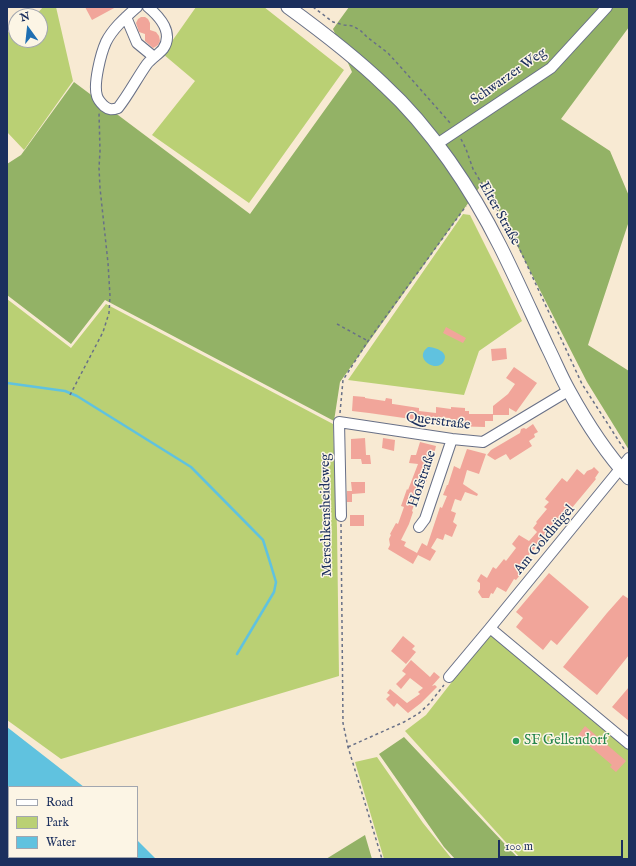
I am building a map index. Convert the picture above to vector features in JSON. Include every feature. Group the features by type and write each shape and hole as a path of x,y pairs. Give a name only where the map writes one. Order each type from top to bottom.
{"main road":[{"name":"Elter Straße","path":"288,7 349,54 385,85 437,144 466,187 499,246 568,391 606,451 626,464"}],"street":[{"path":"137,7 112,32 106,42 100,62 96,84 96,95 99,101 108,109 112,110 118,108 148,62 163,49 166,42 166,28 162,21 148,7"},
{"name":"Schwarzer Weg","path":"437,144 551,68 607,7"},
{"path":"126,17 137,43 154,57"},
{"name":"Querstraße","path":"339,422 452,440 483,442 568,391"},
{"name":"Merschkensheideweg","path":"339,422 341,516"},
{"name":"Hofstraße","path":"419,527 425,519 452,440"},
{"name":"Am Goldhügel","path":"450,677 626,464"},
{"path":"490,628 629,744"}],"path":[{"path":"314,7 333,22 353,26 388,53 456,130 466,149 473,169 515,239 582,384 622,446 626,464"},
{"path":"70,395 103,332 109,313 110,282 99,174 99,101"},
{"path":"339,422 343,380 368,341 466,205"},
{"path":"338,324 368,341"},
{"name":"Merschkensheideweg","path":"341,516 343,723 348,747 382,859"},
{"path":"348,747 404,722 418,714 429,704 450,677"}],"green space":[{"path":"56,7 73,81 24,150 7,132 7,31 8,48 48,48 48,8 42,8"},
{"path":"196,7 264,7 344,70 249,203 152,135 195,81 163,54"},
{"path":"349,7 629,7 629,27 561,119 610,151 629,196 629,221 588,345 629,371 629,450 587,382 484,181 340,382 334,421 105,300 71,344 7,295 7,164 21,155 74,82 250,214 352,72 333,29"},
{"path":"463,214 470,215 522,321 479,351 464,395 348,380"},
{"path":"7,299 71,348 106,304 333,424 337,528 339,676 61,759 7,720"},
{"name":"SF Gellendorf","path":"490,633 629,750 629,859 521,859 405,731 426,715"},
{"path":"404,737 519,859 455,859 444,847 379,754"},
{"path":"377,757 423,823 452,859 384,859 355,762"},
{"path":"365,835 372,859 326,859"}],"water":[{"path":"428,347 437,349 445,355 444,361 441,365 432,365 424,360 424,352"},
{"path":"7,727 83,786 8,786 8,797"},
{"path":"138,841 156,859 76,858 138,858"}],"building":[{"path":"85,7 116,7 92,20"},
{"path":"141,17 148,19 150,23 150,30 156,32 159,36 160,41 158,45 153,48 145,41 145,34 139,32 136,23"},
{"path":"446,327 466,338 463,343 443,333"},
{"path":"506,348 507,359 492,361 491,349"},
{"path":"514,367 537,383 516,412 509,408 509,415 493,415 493,421 485,421 485,427 449,426 450,418 436,417 435,425 418,423 418,420 352,411 353,396 385,401 386,398 392,399 392,404 419,408 419,411 436,413 436,407 451,409 451,407 465,408 465,411 469,411 469,414 493,414 493,406 508,394 515,384 506,378"},
{"path":"533,424 538,432 534,434 535,437 529,441 532,446 510,460 506,454 495,460 487,455 491,450 520,433 521,429 526,429"},
{"path":"365,438 366,455 370,455 371,464 362,464 361,459 351,459 351,439"},
{"path":"383,438 395,440 394,451 382,448"},
{"path":"420,442 436,446 430,471 420,499 416,498 409,524 401,540 406,542 404,546 417,553 422,543 427,546 440,507 442,508 447,496 443,495 454,466 460,469 467,449 486,454 479,474 467,470 463,484 478,494 477,496 465,492 461,501 455,499 451,511 456,513 453,522 457,525 452,537 445,534 443,540 437,538 431,548 436,551 430,561 418,555 413,564 388,549 390,545 390,534 396,523 398,524 404,507 401,506 418,464 409,463 411,455 416,455"},
{"path":"594,467 599,472 595,478 596,479 571,509 569,507 546,534 548,536 527,557 528,558 522,566 525,569 516,580 514,579 506,592 497,587 493,594 491,593 489,598 482,598 478,592 480,589 480,583 477,581 481,574 487,578 493,567 496,569 504,559 506,561 516,548 512,544 519,535 529,541 537,532 533,528 547,509 544,507 549,502 545,499 562,478 567,482 577,469 584,475 587,471"},
{"path":"351,482 365,482 365,493 352,494 352,502 347,502 347,491 352,491"},
{"path":"350,515 364,515 364,526 350,526"},
{"path":"549,573 589,607 557,645 551,640 543,650 516,627 523,618 516,612"},
{"path":"623,595 629,599 629,655 597,695 563,667"},
{"path":"403,636 415,646 412,649 416,652 406,664 391,651"},
{"path":"411,660 430,677 434,672 440,677 432,686 435,685 437,687 421,703 408,713 397,703 394,707 386,699 390,695 387,693 390,689 407,703 420,694 418,692 423,688 410,678 401,689 396,684 406,674 402,671"},
{"path":"629,687 629,721 612,707"},
{"path":"585,726 626,761 616,772 610,767 612,765 586,743 584,745 576,738"}],"waterway":[{"path":"7,383 65,391 77,396 191,467 263,540 276,582 274,592 237,654"}],"place":[{"name":"SF Gellendorf","path":"516,741"}]}
